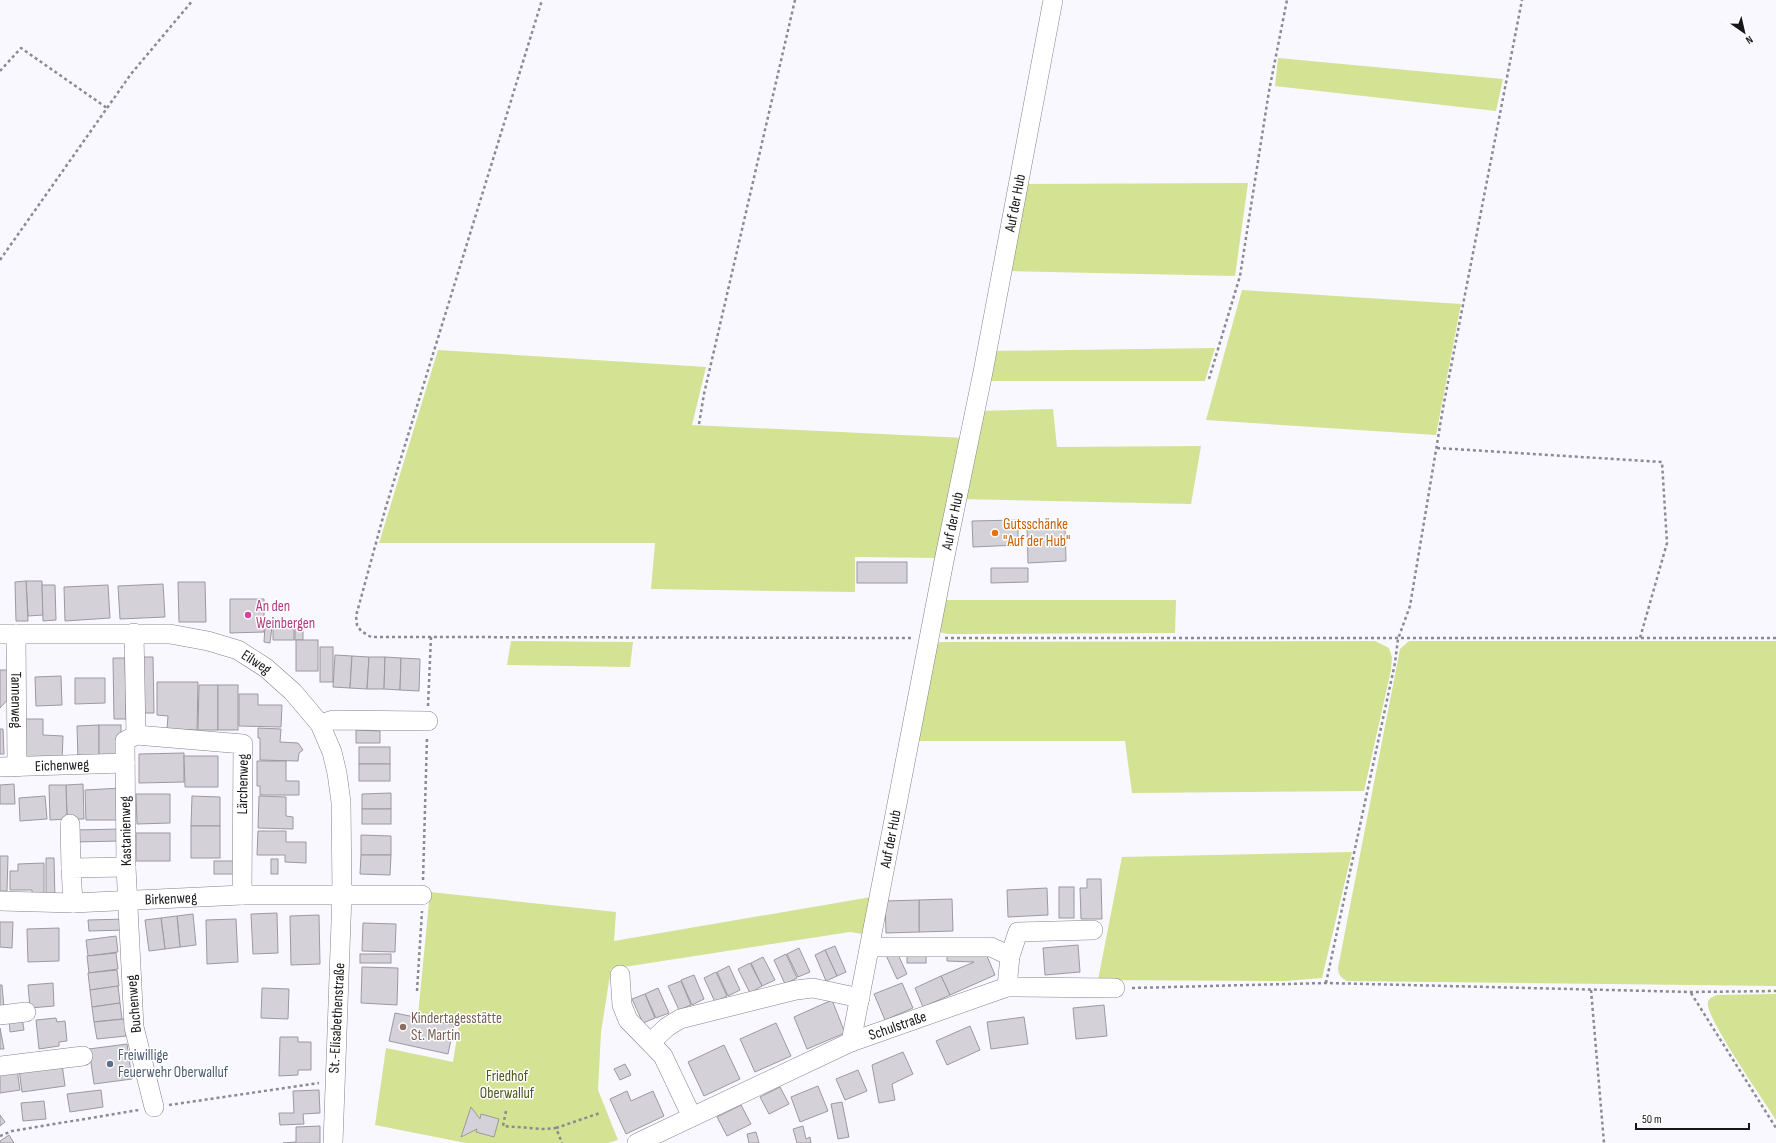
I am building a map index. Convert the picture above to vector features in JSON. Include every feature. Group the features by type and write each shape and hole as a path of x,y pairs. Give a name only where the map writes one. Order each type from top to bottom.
{"street":[{"name":"Auf der Hub","path":"851,1042 929,638 983,372 1053,0"},
{"path":"125,763 125,741 136,735 134,633"},
{"name":"Eilweg","path":"8,634 170,634 208,641 238,650 266,668 293,692 320,724 332,752 337,773 341,802 342,894"},
{"name":"Tannenweg","path":"8,634 8,767"},
{"path":"320,724 333,720 428,721"},
{"name":"Lärchenweg","path":"136,735 243,744 242,895"},
{"name":"Eichenweg","path":"8,767 125,763"},
{"name":"Kastanienweg","path":"125,763 127,899"},
{"path":"70,824 73,903"},
{"path":"72,868 126,867"},
{"name":"St.-Elisabethenstraße","path":"334,1143 342,894"},
{"name":"Birkenweg","path":"0,901 73,903 127,899 242,895 422,895"},
{"name":"Buchenweg","path":"127,899 134,1027 154,1107"},
{"path":"1007,987 1010,956 1018,932 1093,930"},
{"path":"870,948 991,947 1010,956"},
{"path":"620,975 622,1005 628,1020 663,1056 692,1117"},
{"name":"Schulstraße","path":"637,1143 851,1042 1007,987 1115,988"},
{"path":"651,1042 667,1027 680,1019 796,990 813,988 860,998"},
{"path":"0,1015 26,1012"},
{"path":"0,1066 82,1056"}],"path":[{"path":"0,260 131,74 193,0"},
{"path":"542,0 376,539 356,616 357,625 361,631 371,637 1398,639 1776,638"},
{"path":"699,424 704,394 796,0"},
{"path":"1209,379 1240,276 1269,91 1287,0"},
{"path":"1326,983 1395,663 1398,639 1410,606 1437,448 1522,0"},
{"path":"0,71 21,48 107,108"},
{"path":"1437,448 1662,462 1667,543 1640,638"},
{"path":"417,991 422,895 431,637"},
{"path":"1115,988 1326,983 1691,992 1776,991"},
{"path":"1590,990 1604,1143"},
{"path":"1691,992 1776,1128"},
{"path":"506,1111 503,1126 530,1129 556,1128 600,1112"},
{"path":"556,1128 562,1143"}],"green space":[{"path":"1278,58 1503,79 1496,111 1275,86"},
{"path":"1248,183 1235,276 1008,271 1021,184"},
{"path":"1242,290 1461,304 1436,435 1206,420"},
{"path":"1215,348 1205,381 985,381 989,351"},
{"path":"438,350 706,367 692,425 965,438 942,558 855,557 855,592 651,589 655,543 379,543"},
{"path":"1053,409 1057,447 1201,446 1191,504 959,499 978,411"},
{"path":"941,600 1176,600 1175,633 949,634 942,633 938,628"},
{"path":"511,641 633,642 630,667 507,665"},
{"path":"1375,641 1389,648 1392,657 1391,670 1364,791 1132,793 1125,741 914,741 932,648 940,642"},
{"path":"1409,641 1776,641 1776,986 1347,981 1342,977 1339,974 1338,968 1400,649"},
{"path":"1352,852 1322,978 1286,981 1098,980 1122,857"},
{"name":"Friedhof Oberwalluf","path":"430,892 616,912 614,941 877,896 868,935 850,932 611,969 601,1032 598,1090 618,1140 608,1143 466,1143 375,1125 386,1048 453,1062 459,1024 418,1015"},
{"path":"1776,994 1776,1120 1749,1080 1717,1027 1711,1014 1708,1001 1710,998 1717,995"}],"building":[{"name":"Gutsschänke \"Auf der Hub\"","path":"1018,520 1018,545 973,547 972,521"},
{"path":"1065,525 1066,561 1028,563 1027,526"},
{"path":"857,562 907,562 907,583 857,583"},
{"path":"991,568 1028,568 1028,582 991,583"},
{"path":"26,581 42,581 43,615 28,616"},
{"path":"26,581 28,621 16,621 15,582"},
{"path":"178,582 205,582 206,622 179,622"},
{"path":"163,584 165,617 120,619 118,586"},
{"path":"42,585 55,585 56,620 43,621"},
{"path":"108,585 110,618 65,621 64,587"},
{"path":"230,599 264,599 264,632 230,633"},
{"path":"295,625 303,625 303,640 295,640"},
{"path":"265,626 272,627 270,643 264,642"},
{"path":"294,626 294,640 273,640 273,627"},
{"path":"296,640 318,640 318,671 296,671"},
{"path":"320,647 333,647 333,682 320,682"},
{"path":"335,655 352,656 350,688 333,687"},
{"path":"352,656 369,657 367,689 350,688"},
{"path":"143,657 153,657 154,713 143,713"},
{"path":"369,657 385,657 384,689 367,689"},
{"path":"385,657 401,658 400,690 384,689"},
{"path":"113,658 125,658 126,719 114,719"},
{"path":"401,658 420,659 419,691 400,690"},
{"path":"0,670 9,670 12,695 0,708"},
{"path":"61,676 62,705 36,706 35,677"},
{"path":"75,678 105,678 105,703 75,704"},
{"path":"157,682 198,682 197,730 167,729 168,716 157,715"},
{"path":"199,685 218,685 218,730 198,730"},
{"path":"218,685 238,685 238,730 218,730"},
{"path":"239,694 258,694 258,705 282,705 281,727 239,726"},
{"path":"26,719 43,719 43,735 63,736 62,761 25,760"},
{"path":"99,725 99,760 78,760 77,726"},
{"path":"99,725 121,725 121,760 99,760"},
{"path":"258,728 281,729 280,742 298,743 303,750 299,753 298,761 260,760 260,738 258,738"},
{"path":"0,729 3,729 4,754 0,754"},
{"path":"356,730 380,731 380,743 356,743"},
{"path":"359,747 390,747 390,764 359,764"},
{"path":"184,753 184,782 139,783 139,754"},
{"path":"184,756 218,756 218,787 185,787"},
{"path":"257,761 286,761 286,781 299,781 299,795 260,795 260,786 257,786"},
{"path":"359,764 390,764 390,781 359,781"},
{"path":"14,784 15,804 0,804 0,785"},
{"path":"83,784 84,819 67,819 66,785"},
{"path":"49,785 66,785 67,819 50,820"},
{"path":"122,788 118,820 86,820 85,790"},
{"path":"391,793 391,809 362,809 362,794"},
{"path":"136,794 170,794 170,823 137,824"},
{"path":"45,796 47,819 20,821 19,798"},
{"path":"192,796 220,797 220,826 191,826"},
{"path":"259,796 286,797 286,816 293,817 293,829 258,828"},
{"path":"362,809 391,809 391,824 362,824"},
{"path":"191,826 220,826 220,858 191,858"},
{"path":"121,829 121,841 75,842 75,830"},
{"path":"258,831 286,831 286,842 306,842 306,863 285,862 285,855 257,855"},
{"path":"136,833 170,833 170,861 136,861"},
{"path":"361,835 391,836 391,855 361,855"},
{"path":"361,855 391,855 390,875 360,874"},
{"path":"0,856 8,856 7,891 0,891"},
{"path":"46,858 54,858 55,901 46,901"},
{"path":"271,859 278,859 278,874 271,874"},
{"path":"214,861 233,861 233,874 214,874"},
{"path":"44,863 44,894 32,894 32,890 10,890 10,871 18,871 18,864"},
{"path":"1087,879 1101,879 1102,919 1081,919 1080,888 1087,888"},
{"path":"1059,887 1074,887 1074,918 1059,918"},
{"path":"1047,888 1048,915 1008,917 1007,890"},
{"path":"952,899 953,931 919,932 919,900"},
{"path":"919,900 919,932 886,933 885,901"},
{"path":"277,913 278,953 253,954 251,914"},
{"path":"193,914 196,945 180,947 177,916"},
{"path":"319,915 320,964 291,965 290,916"},
{"path":"177,916 180,947 165,949 161,918"},
{"path":"161,918 165,949 149,951 145,920"},
{"path":"126,919 126,930 89,931 88,920"},
{"path":"236,919 238,962 207,964 206,920"},
{"path":"0,922 13,922 12,948 0,947"},
{"path":"363,923 396,924 395,952 362,951"},
{"path":"59,928 59,961 28,962 27,929"},
{"path":"116,936 118,952 88,956 86,940"},
{"path":"1078,945 1080,972 1045,975 1043,948"},
{"path":"835,946 846,972 837,976 825,950"},
{"path":"799,948 810,972 798,977 787,954"},
{"path":"825,950 837,976 826,981 815,955"},
{"path":"896,950 907,974 897,979 884,951"},
{"path":"907,951 926,951 926,963 907,963"},
{"path":"947,951 987,956 995,975 950,995 941,976 974,962 947,961"},
{"path":"116,953 118,969 89,973 87,956"},
{"path":"360,954 391,954 391,963 360,963"},
{"path":"786,954 797,978 785,984 774,960"},
{"path":"763,957 775,980 762,986 751,963"},
{"path":"750,963 762,986 750,993 738,969"},
{"path":"729,966 740,990 728,996 717,972"},
{"path":"362,967 398,968 397,1005 361,1003"},
{"path":"117,970 119,986 90,990 88,973"},
{"path":"716,972 727,996 715,1002 704,978"},
{"path":"694,975 704,999 692,1005 681,980"},
{"path":"941,976 950,995 923,1007 915,988"},
{"path":"681,981 691,1005 679,1010 668,986"},
{"path":"53,983 54,1006 30,1008 28,985"},
{"path":"902,983 913,1008 885,1020 874,994"},
{"path":"0,985 2,985 4,1008 0,1008"},
{"path":"118,986 120,1003 92,1007 90,990"},
{"path":"262,988 289,989 288,1019 261,1018"},
{"path":"658,988 669,1013 656,1018 645,994"},
{"path":"645,994 655,1018 643,1023 632,999"},
{"path":"832,1000 845,1033 807,1049 794,1017"},
{"path":"120,1003 122,1019 94,1022 92,1007"},
{"path":"1104,1005 1107,1036 1076,1039 1073,1008"},
{"name":"Kindertagesstätte St. Martin","path":"395,1013 454,1025 448,1054 389,1041"},
{"path":"1024,1017 1028,1044 991,1049 987,1022"},
{"path":"22,1018 24,1030 10,1032 9,1020"},
{"path":"56,1018 57,1022 65,1021 67,1041 59,1042 59,1046 39,1049 36,1020"},
{"path":"124,1019 126,1036 97,1039 94,1022"},
{"path":"776,1023 791,1056 755,1072 740,1039"},
{"path":"970,1026 980,1050 947,1065 936,1041"},
{"path":"0,1028 4,1049 0,1049"},
{"path":"280,1037 298,1037 298,1042 311,1042 311,1070 298,1070 298,1075 279,1076"},
{"name":"Freiwillige Feuerwehr Oberwalluf","path":"127,1044 132,1079 94,1084 89,1049"},
{"path":"724,1045 740,1079 704,1096 688,1062"},
{"path":"903,1052 913,1074 892,1084 895,1100 879,1103 872,1065"},
{"path":"62,1064 65,1086 22,1092 19,1069"},
{"path":"625,1064 631,1075 620,1080 614,1069"},
{"path":"17,1069 20,1090 0,1093 0,1072"},
{"path":"858,1070 867,1091 845,1100 836,1079"},
{"path":"818,1086 828,1111 800,1122 791,1097"},
{"path":"780,1087 789,1104 769,1114 760,1097"},
{"path":"101,1090 103,1107 70,1112 67,1094"},
{"path":"319,1090 320,1113 303,1114 304,1124 280,1125 279,1113 294,1113 293,1091"},
{"path":"627,1091 631,1101 653,1091 664,1116 626,1134 610,1099"},
{"path":"44,1101 46,1119 23,1121 21,1103"},
{"path":"842,1102 849,1137 838,1139 831,1104"},
{"path":"741,1105 751,1124 727,1136 717,1117"},
{"path":"471,1107 480,1119 481,1114 499,1119 494,1137 476,1132 477,1129 461,1137"},
{"path":"0,1115 5,1122 0,1126"},
{"path":"320,1126 320,1143 283,1143 296,1142 296,1127"},
{"path":"803,1126 806,1139 810,1137 811,1143 797,1143 793,1129"},
{"path":"756,1132 759,1143 749,1143 747,1134"},
{"path":"9,1135 14,1143 0,1143 0,1141"}],"place":[{"name":"Gutsschänke \"Auf der Hub\"","path":"995,533"},
{"name":"An den Weinbergen","path":"248,615"},
{"name":"Kindertagesstätte St. Martin","path":"403,1027"},
{"name":"Freiwillige Feuerwehr Oberwalluf","path":"110,1064"}]}
